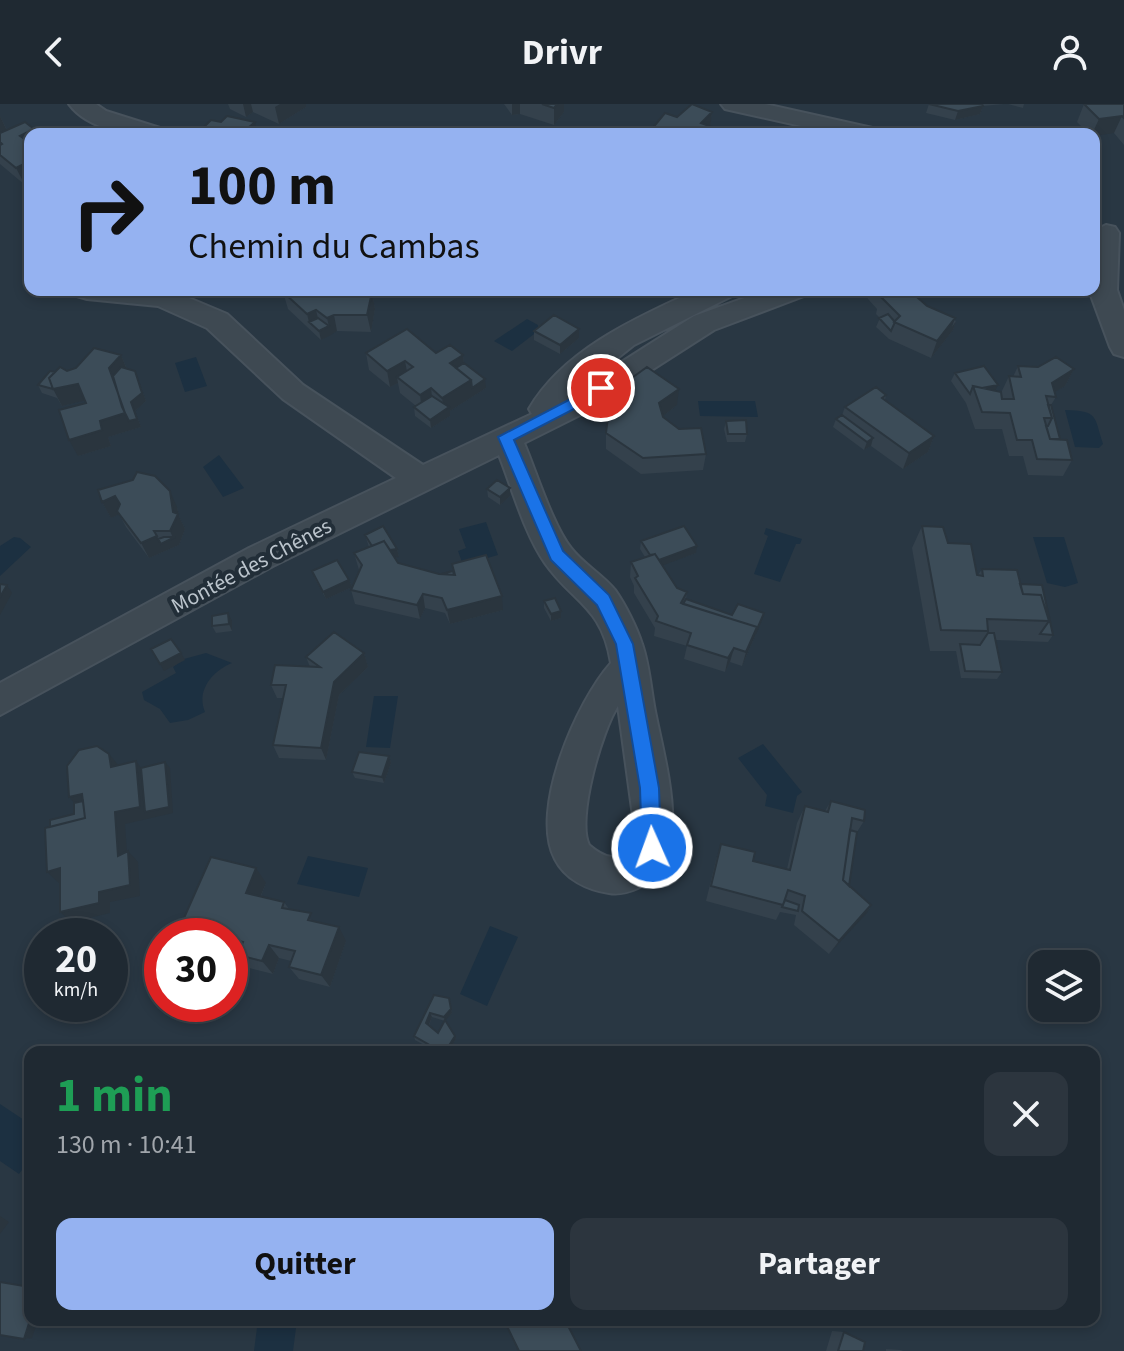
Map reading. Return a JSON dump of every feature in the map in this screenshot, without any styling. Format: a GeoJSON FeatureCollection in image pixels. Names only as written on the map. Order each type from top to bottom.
{"type":"FeatureCollection","features":[{"type":"Feature","properties":{"kind":"street"},"geometry":{"type":"LineString","coordinates":[[81,104],[98,116],[136,128]]}},
{"type":"Feature","properties":{"kind":"street"},"geometry":{"type":"LineString","coordinates":[[733,104],[842,128]]}},
{"type":"Feature","properties":{"kind":"street"},"geometry":{"type":"LineString","coordinates":[[1108,235],[1103,290],[1124,347]]}},
{"type":"Feature","properties":{"kind":"street"},"geometry":{"type":"LineString","coordinates":[[152,296],[163,297],[217,321],[293,392],[420,479]]}},
{"type":"Feature","properties":{"kind":"street"},"geometry":{"type":"LineString","coordinates":[[629,667],[594,715],[575,774],[569,813],[566,843],[576,861],[590,872],[607,876],[631,873],[643,864],[652,848],[650,788],[629,667],[625,644],[603,600],[557,555],[518,432],[557,391],[604,352],[711,296]]}},
{"type":"Feature","properties":{"kind":"street","name":"Montée des Chênes"},"geometry":{"type":"LineString","coordinates":[[0,700],[261,557],[576,405],[704,323],[778,296]]}},
{"type":"Feature","properties":{"kind":"water"},"geometry":{"type":"Polygon","coordinates":[[[527,319],[538,325],[538,331],[512,351],[494,341],[527,319]]]}},
{"type":"Feature","properties":{"kind":"water"},"geometry":{"type":"Polygon","coordinates":[[[196,357],[207,386],[185,392],[175,363],[196,357]]]}},
{"type":"Feature","properties":{"kind":"water"},"geometry":{"type":"Polygon","coordinates":[[[698,401],[755,401],[758,417],[700,416],[698,401]]]}},
{"type":"Feature","properties":{"kind":"water"},"geometry":{"type":"Polygon","coordinates":[[[1065,410],[1093,416],[1103,444],[1099,448],[1075,447],[1065,410]]]}},
{"type":"Feature","properties":{"kind":"water"},"geometry":{"type":"Polygon","coordinates":[[[219,455],[244,488],[223,497],[203,467],[219,455]]]}},
{"type":"Feature","properties":{"kind":"water"},"geometry":{"type":"Polygon","coordinates":[[[486,522],[498,555],[463,565],[458,551],[466,548],[459,529],[486,522]]]}},
{"type":"Feature","properties":{"kind":"water"},"geometry":{"type":"Polygon","coordinates":[[[766,528],[802,539],[800,544],[796,544],[780,582],[754,574],[768,536],[764,534],[766,528]]]}},
{"type":"Feature","properties":{"kind":"water"},"geometry":{"type":"Polygon","coordinates":[[[14,537],[31,547],[0,576],[0,546],[14,537]]]}},
{"type":"Feature","properties":{"kind":"water"},"geometry":{"type":"Polygon","coordinates":[[[1033,537],[1064,537],[1078,583],[1065,587],[1047,583],[1033,537]]]}},
{"type":"Feature","properties":{"kind":"water"},"geometry":{"type":"Polygon","coordinates":[[[206,653],[232,663],[212,676],[204,689],[205,712],[188,720],[170,723],[160,709],[144,700],[142,692],[176,673],[173,667],[184,659],[206,653]]]}},
{"type":"Feature","properties":{"kind":"water"},"geometry":{"type":"Polygon","coordinates":[[[374,696],[398,696],[390,748],[366,747],[374,696]]]}},
{"type":"Feature","properties":{"kind":"water"},"geometry":{"type":"Polygon","coordinates":[[[763,744],[802,792],[797,796],[793,813],[765,806],[767,795],[738,758],[763,744]]]}},
{"type":"Feature","properties":{"kind":"water"},"geometry":{"type":"Polygon","coordinates":[[[308,856],[368,868],[359,897],[297,884],[308,856]]]}},
{"type":"Feature","properties":{"kind":"water"},"geometry":{"type":"Polygon","coordinates":[[[490,926],[518,937],[487,1006],[460,994],[490,926]]]}},
{"type":"Feature","properties":{"kind":"water"},"geometry":{"type":"Polygon","coordinates":[[[0,1104],[24,1120],[24,1167],[19,1174],[0,1161],[0,1104]]]}},
{"type":"Feature","properties":{"kind":"water"},"geometry":{"type":"Polygon","coordinates":[[[257,1326],[296,1326],[293,1351],[254,1351],[257,1326]]]}},
{"type":"Feature","properties":{"kind":"building"},"geometry":{"type":"Polygon","coordinates":[[[692,104],[712,112],[701,123],[712,127],[653,128],[665,113],[677,117],[692,104]]]}},
{"type":"Feature","properties":{"kind":"building"},"geometry":{"type":"Polygon","coordinates":[[[929,104],[982,104],[983,106],[958,111],[929,104]]]}},
{"type":"Feature","properties":{"kind":"building"},"geometry":{"type":"Polygon","coordinates":[[[1084,104],[1124,104],[1124,118],[1099,119],[1084,104]]]}},
{"type":"Feature","properties":{"kind":"building"},"geometry":{"type":"Polygon","coordinates":[[[227,116],[255,122],[248,128],[203,128],[211,120],[221,122],[227,116]]]}},
{"type":"Feature","properties":{"kind":"building"},"geometry":{"type":"Polygon","coordinates":[[[25,122],[33,128],[24,128],[24,134],[20,136],[24,139],[24,164],[16,168],[0,155],[0,133],[25,122]]]}},
{"type":"Feature","properties":{"kind":"building"},"geometry":{"type":"Polygon","coordinates":[[[287,296],[371,296],[367,315],[334,315],[327,318],[316,310],[307,314],[287,296]]]}},
{"type":"Feature","properties":{"kind":"building"},"geometry":{"type":"Polygon","coordinates":[[[916,296],[927,306],[955,318],[937,341],[894,322],[900,316],[881,297],[916,296]]]}},
{"type":"Feature","properties":{"kind":"building"},"geometry":{"type":"Polygon","coordinates":[[[888,314],[895,322],[891,331],[879,318],[888,314]]]}},
{"type":"Feature","properties":{"kind":"building"},"geometry":{"type":"Polygon","coordinates":[[[554,315],[579,329],[560,345],[534,331],[554,315]]]}},
{"type":"Feature","properties":{"kind":"building"},"geometry":{"type":"Polygon","coordinates":[[[318,318],[329,326],[319,331],[309,322],[318,318]]]}},
{"type":"Feature","properties":{"kind":"building"},"geometry":{"type":"Polygon","coordinates":[[[407,329],[436,353],[450,345],[463,355],[450,363],[471,380],[442,398],[431,388],[420,395],[397,377],[413,367],[405,361],[387,371],[366,353],[407,329]]]}},
{"type":"Feature","properties":{"kind":"building"},"geometry":{"type":"Polygon","coordinates":[[[94,348],[121,355],[109,368],[125,413],[100,421],[102,430],[69,440],[59,410],[86,403],[78,384],[53,389],[49,378],[60,367],[67,371],[76,368],[94,348]]]}},
{"type":"Feature","properties":{"kind":"building"},"geometry":{"type":"Polygon","coordinates":[[[1056,357],[1074,369],[1052,383],[1056,397],[1046,396],[1052,418],[1044,418],[1050,439],[1067,440],[1072,460],[1037,459],[1032,440],[1017,440],[1010,413],[982,412],[973,386],[1001,392],[1002,399],[1014,399],[1009,376],[1021,377],[1018,366],[1038,367],[1056,357]]]}},
{"type":"Feature","properties":{"kind":"building"},"geometry":{"type":"Polygon","coordinates":[[[464,363],[485,379],[472,388],[471,380],[456,368],[464,363]]]}},
{"type":"Feature","properties":{"kind":"building"},"geometry":{"type":"Polygon","coordinates":[[[984,366],[998,385],[973,386],[970,394],[955,373],[984,366]]]}},
{"type":"Feature","properties":{"kind":"building"},"geometry":{"type":"Polygon","coordinates":[[[121,367],[135,371],[142,393],[131,402],[137,419],[129,421],[113,376],[121,367]]]}},
{"type":"Feature","properties":{"kind":"building"},"geometry":{"type":"Polygon","coordinates":[[[647,367],[679,389],[659,403],[663,417],[679,429],[701,428],[706,454],[643,458],[606,433],[611,393],[647,367]]]}},
{"type":"Feature","properties":{"kind":"building"},"geometry":{"type":"Polygon","coordinates":[[[50,371],[55,372],[49,378],[53,389],[38,385],[50,371]]]}},
{"type":"Feature","properties":{"kind":"building"},"geometry":{"type":"Polygon","coordinates":[[[876,387],[886,395],[882,398],[934,436],[909,453],[845,407],[876,387]]]}},
{"type":"Feature","properties":{"kind":"building"},"geometry":{"type":"Polygon","coordinates":[[[432,396],[449,407],[430,420],[414,407],[432,396]]]}},
{"type":"Feature","properties":{"kind":"building"},"geometry":{"type":"Polygon","coordinates":[[[1048,405],[1051,405],[1060,439],[1050,439],[1046,426],[1052,418],[1048,405]]]}},
{"type":"Feature","properties":{"kind":"building"},"geometry":{"type":"Polygon","coordinates":[[[842,415],[873,438],[867,442],[836,419],[842,415]]]}},
{"type":"Feature","properties":{"kind":"building"},"geometry":{"type":"Polygon","coordinates":[[[746,420],[747,434],[728,434],[726,421],[746,420]]]}},
{"type":"Feature","properties":{"kind":"building"},"geometry":{"type":"Polygon","coordinates":[[[137,472],[155,476],[170,491],[173,512],[178,514],[170,531],[154,531],[157,536],[141,543],[117,511],[120,504],[115,496],[102,502],[98,490],[133,480],[137,472]]]}},
{"type":"Feature","properties":{"kind":"building"},"geometry":{"type":"Polygon","coordinates":[[[497,480],[510,488],[500,497],[487,489],[497,480]]]}},
{"type":"Feature","properties":{"kind":"building"},"geometry":{"type":"Polygon","coordinates":[[[383,526],[397,549],[390,550],[384,541],[372,546],[365,535],[383,526]]]}},
{"type":"Feature","properties":{"kind":"building"},"geometry":{"type":"Polygon","coordinates":[[[684,526],[697,546],[659,560],[655,554],[650,555],[641,541],[684,526]]]}},
{"type":"Feature","properties":{"kind":"building"},"geometry":{"type":"Polygon","coordinates":[[[922,526],[943,527],[948,543],[971,544],[977,575],[983,576],[982,569],[1017,570],[1023,594],[1041,595],[1049,621],[987,619],[988,631],[941,630],[922,526]]]}},
{"type":"Feature","properties":{"kind":"building"},"geometry":{"type":"Polygon","coordinates":[[[175,537],[161,544],[158,539],[175,537]]]}},
{"type":"Feature","properties":{"kind":"building"},"geometry":{"type":"Polygon","coordinates":[[[384,541],[398,563],[439,574],[455,575],[452,564],[486,555],[502,596],[447,610],[442,598],[423,594],[417,605],[351,590],[362,565],[354,553],[384,541]]]}},
{"type":"Feature","properties":{"kind":"building"},"geometry":{"type":"Polygon","coordinates":[[[655,554],[677,588],[687,592],[681,603],[757,627],[746,652],[734,648],[728,658],[687,645],[691,633],[656,621],[658,616],[635,578],[638,576],[631,562],[655,554]]]}},
{"type":"Feature","properties":{"kind":"building"},"geometry":{"type":"Polygon","coordinates":[[[337,560],[349,580],[323,592],[312,571],[337,560]]]}},
{"type":"Feature","properties":{"kind":"building"},"geometry":{"type":"Polygon","coordinates":[[[0,584],[7,585],[0,597],[0,584]]]}},
{"type":"Feature","properties":{"kind":"building"},"geometry":{"type":"Polygon","coordinates":[[[1020,584],[1042,585],[1053,635],[1040,634],[1049,621],[1041,595],[1023,594],[1020,584]]]}},
{"type":"Feature","properties":{"kind":"building"},"geometry":{"type":"Polygon","coordinates":[[[555,598],[561,611],[551,614],[544,601],[555,598]]]}},
{"type":"Feature","properties":{"kind":"building"},"geometry":{"type":"Polygon","coordinates":[[[686,599],[732,615],[738,604],[764,613],[755,634],[757,627],[683,604],[686,599]]]}},
{"type":"Feature","properties":{"kind":"building"},"geometry":{"type":"Polygon","coordinates":[[[228,613],[229,624],[212,626],[212,616],[228,613]]]}},
{"type":"Feature","properties":{"kind":"building"},"geometry":{"type":"Polygon","coordinates":[[[334,632],[364,653],[334,682],[321,748],[273,745],[286,685],[271,685],[275,665],[320,667],[306,657],[334,632]]]}},
{"type":"Feature","properties":{"kind":"building"},"geometry":{"type":"Polygon","coordinates":[[[988,633],[994,633],[1002,672],[965,671],[960,644],[980,645],[988,633]]]}},
{"type":"Feature","properties":{"kind":"building"},"geometry":{"type":"Polygon","coordinates":[[[171,639],[181,653],[160,664],[151,649],[171,639]]]}},
{"type":"Feature","properties":{"kind":"building"},"geometry":{"type":"Polygon","coordinates":[[[97,746],[109,754],[111,767],[136,761],[140,807],[115,812],[118,856],[128,851],[130,885],[99,892],[99,903],[60,912],[60,868],[47,872],[45,828],[85,818],[82,794],[69,797],[67,766],[79,750],[97,746]]]}},
{"type":"Feature","properties":{"kind":"building"},"geometry":{"type":"Polygon","coordinates":[[[359,752],[389,756],[382,777],[352,772],[359,752]]]}},
{"type":"Feature","properties":{"kind":"building"},"geometry":{"type":"Polygon","coordinates":[[[165,762],[169,807],[145,812],[141,768],[165,762]]]}},
{"type":"Feature","properties":{"kind":"building"},"geometry":{"type":"Polygon","coordinates":[[[83,801],[85,818],[50,827],[50,820],[74,814],[74,803],[83,801]]]}},
{"type":"Feature","properties":{"kind":"building"},"geometry":{"type":"Polygon","coordinates":[[[831,801],[865,810],[864,821],[852,818],[843,880],[871,905],[839,941],[802,911],[805,896],[788,890],[783,905],[711,886],[721,844],[755,852],[753,861],[790,870],[805,806],[828,812],[831,801]]]}},
{"type":"Feature","properties":{"kind":"building"},"geometry":{"type":"Polygon","coordinates":[[[850,830],[857,832],[849,886],[843,880],[850,830]]]}},
{"type":"Feature","properties":{"kind":"building"},"geometry":{"type":"Polygon","coordinates":[[[211,857],[256,868],[246,893],[284,902],[282,908],[311,913],[308,920],[339,927],[321,975],[289,967],[295,951],[269,945],[262,961],[248,958],[248,918],[184,918],[211,857]]]}},
{"type":"Feature","properties":{"kind":"building"},"geometry":{"type":"Polygon","coordinates":[[[785,900],[799,905],[798,911],[782,907],[785,900]]]}},
{"type":"Feature","properties":{"kind":"building"},"geometry":{"type":"Polygon","coordinates":[[[434,995],[449,998],[451,1009],[444,1017],[430,1013],[426,1023],[438,1033],[445,1020],[455,1036],[449,1046],[432,1046],[414,1036],[434,995]]]}},
{"type":"Feature","properties":{"kind":"building"},"geometry":{"type":"Polygon","coordinates":[[[0,1282],[24,1286],[24,1326],[28,1326],[24,1339],[0,1335],[0,1282]]]}},
{"type":"Feature","properties":{"kind":"building"},"geometry":{"type":"Polygon","coordinates":[[[507,1326],[568,1326],[581,1351],[519,1351],[507,1326]]]}},
{"type":"Feature","properties":{"kind":"building"},"geometry":{"type":"Polygon","coordinates":[[[844,1332],[865,1342],[863,1351],[838,1351],[844,1332]]]}},
{"type":"Feature","properties":{"kind":"route"},"geometry":{"type":"LineString","coordinates":[[601,388],[576,405],[506,437],[557,555],[570,570],[589,582],[603,600],[625,644],[650,788],[652,848]]}}]}
